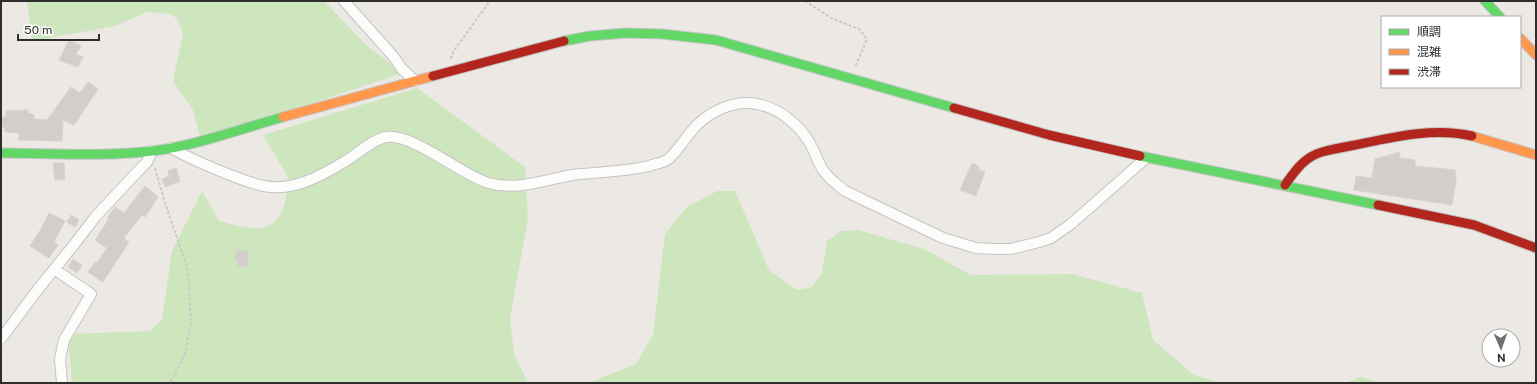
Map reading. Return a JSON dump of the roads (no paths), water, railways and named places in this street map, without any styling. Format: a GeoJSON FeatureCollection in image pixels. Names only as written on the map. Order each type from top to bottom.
{"type":"FeatureCollection","features":[{"type":"Feature","properties":{"kind":"street"},"geometry":{"type":"LineString","coordinates":[[344,1],[393,56],[402,69],[415,81]]}},
{"type":"Feature","properties":{"kind":"street"},"geometry":{"type":"LineString","coordinates":[[1485,1],[1499,16]]}},
{"type":"Feature","properties":{"kind":"street"},"geometry":{"type":"LineString","coordinates":[[1,153],[107,154],[152,151],[171,148],[217,137],[415,81],[578,38],[605,33],[644,32],[675,34],[716,40],[1049,134],[1146,158],[1286,185],[1474,225],[1536,248]]}},
{"type":"Feature","properties":{"kind":"street"},"geometry":{"type":"LineString","coordinates":[[1521,39],[1536,55]]}},
{"type":"Feature","properties":{"kind":"street"},"geometry":{"type":"LineString","coordinates":[[171,148],[186,157],[244,181],[266,187],[279,187],[294,185],[315,177],[344,162],[380,138],[388,136],[406,140],[438,156],[466,173],[489,183],[511,186],[525,185],[570,176],[634,168],[667,160],[691,131],[713,113],[732,105],[755,104],[771,108],[798,128],[809,141],[818,162],[824,171],[832,181],[845,191],[942,238],[976,248],[993,249],[1018,248],[1051,238],[1071,224],[1146,158]]}},
{"type":"Feature","properties":{"kind":"street"},"geometry":{"type":"LineString","coordinates":[[1286,185],[1295,171],[1305,160],[1314,154],[1357,144],[1421,134],[1456,133],[1470,135],[1536,155]]}},
{"type":"Feature","properties":{"kind":"street"},"geometry":{"type":"LineString","coordinates":[[1,340],[35,293],[74,246],[96,216],[147,162],[152,151]]}},
{"type":"Feature","properties":{"kind":"street"},"geometry":{"type":"LineString","coordinates":[[54,269],[91,294],[64,340],[60,359],[62,383]]}}]}
